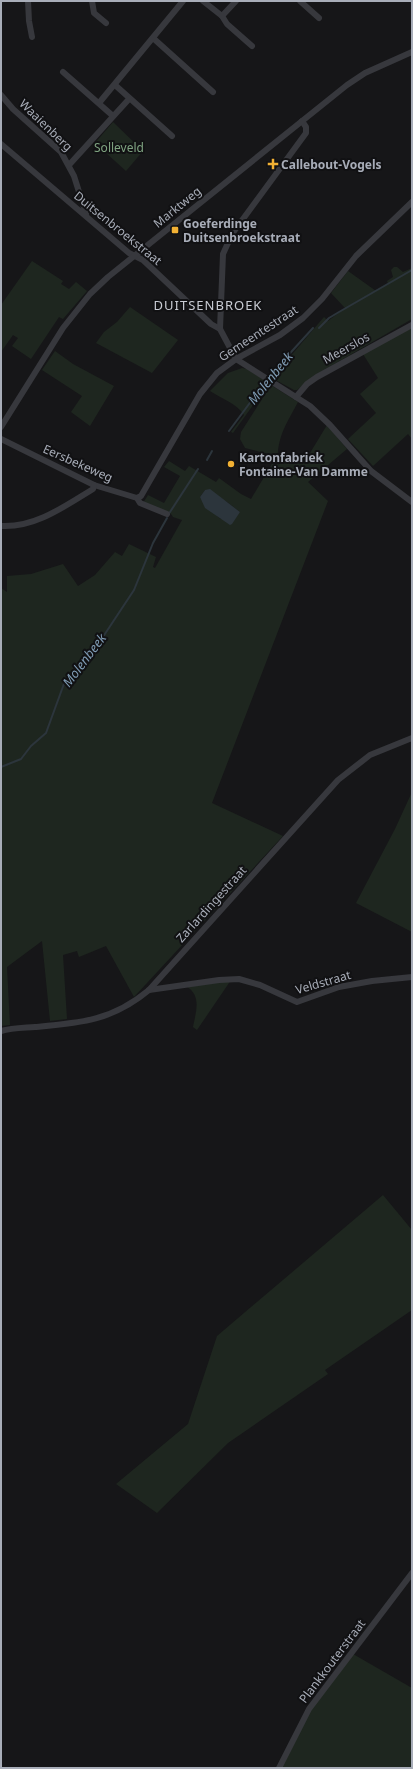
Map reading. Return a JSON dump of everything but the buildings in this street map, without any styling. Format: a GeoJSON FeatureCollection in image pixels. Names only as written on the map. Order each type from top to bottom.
{"type":"FeatureCollection","features":[{"type":"Feature","properties":{"kind":"street"},"geometry":{"type":"LineString","coordinates":[[28,1],[29,22],[32,37]]}},
{"type":"Feature","properties":{"kind":"street"},"geometry":{"type":"LineString","coordinates":[[92,1],[94,13],[106,23]]}},
{"type":"Feature","properties":{"kind":"street"},"geometry":{"type":"LineString","coordinates":[[99,103],[183,1]]}},
{"type":"Feature","properties":{"kind":"street"},"geometry":{"type":"LineString","coordinates":[[203,1],[222,16],[227,24],[252,46]]}},
{"type":"Feature","properties":{"kind":"street"},"geometry":{"type":"LineString","coordinates":[[222,16],[236,1]]}},
{"type":"Feature","properties":{"kind":"street"},"geometry":{"type":"LineString","coordinates":[[300,1],[319,18]]}},
{"type":"Feature","properties":{"kind":"street"},"geometry":{"type":"LineString","coordinates":[[153,38],[213,92]]}},
{"type":"Feature","properties":{"kind":"street","name":"Marktweg"},"geometry":{"type":"LineString","coordinates":[[1,427],[75,310],[94,290],[133,256],[302,121],[365,73],[412,52]]}},
{"type":"Feature","properties":{"kind":"street"},"geometry":{"type":"LineString","coordinates":[[63,72],[114,116]]}},
{"type":"Feature","properties":{"kind":"street"},"geometry":{"type":"LineString","coordinates":[[115,85],[172,136]]}},
{"type":"Feature","properties":{"kind":"street","name":"Waaienberg"},"geometry":{"type":"LineString","coordinates":[[1,95],[13,109],[61,152],[74,176],[88,218]]}},
{"type":"Feature","properties":{"kind":"street"},"geometry":{"type":"LineString","coordinates":[[69,165],[129,99]]}},
{"type":"Feature","properties":{"kind":"street"},"geometry":{"type":"LineString","coordinates":[[302,121],[306,127],[306,133],[227,244],[223,254],[220,329],[236,359],[310,406],[330,424],[371,471],[412,502]]}},
{"type":"Feature","properties":{"kind":"street","name":"Duitsenbroekstraat"},"geometry":{"type":"LineString","coordinates":[[1,144],[51,188],[133,256],[143,260],[211,324],[220,329]]}},
{"type":"Feature","properties":{"kind":"street","name":"Gemeentestraat"},"geometry":{"type":"LineString","coordinates":[[137,498],[141,496],[200,394],[217,373],[236,359],[280,335],[303,318],[322,299],[356,256],[412,202]]}},
{"type":"Feature","properties":{"kind":"street","name":"Meerslos"},"geometry":{"type":"LineString","coordinates":[[296,397],[307,384],[317,377],[412,325]]}},
{"type":"Feature","properties":{"kind":"street","name":"Eersbekeweg"},"geometry":{"type":"LineString","coordinates":[[1,439],[94,485],[137,498],[140,502],[167,514]]}},
{"type":"Feature","properties":{"kind":"street"},"geometry":{"type":"LineString","coordinates":[[1,526],[24,524],[48,516],[92,489],[94,485]]}},
{"type":"Feature","properties":{"kind":"street","name":"Zarlardingestraat"},"geometry":{"type":"LineString","coordinates":[[1,1031],[66,1025],[105,1017],[124,1008],[148,990],[338,780],[370,755],[412,738]]}},
{"type":"Feature","properties":{"kind":"street","name":"Veldstraat"},"geometry":{"type":"LineString","coordinates":[[148,990],[219,980],[239,979],[260,985],[297,1002],[338,987],[372,981],[412,977]]}},
{"type":"Feature","properties":{"kind":"street","name":"Plankkouterstraat"},"geometry":{"type":"LineString","coordinates":[[279,1768],[309,1709],[412,1573]]}},
{"type":"Feature","properties":{"kind":"green space","name":"Solleveld"},"geometry":{"type":"Polygon","coordinates":[[[113,122],[143,151],[126,171],[95,143],[113,122]]]}},
{"type":"Feature","properties":{"kind":"green space"},"geometry":{"type":"Polygon","coordinates":[[[32,261],[63,281],[61,284],[69,289],[76,282],[87,291],[63,319],[59,317],[31,359],[12,346],[18,338],[13,335],[1,352],[1,305],[32,261]]]}},
{"type":"Feature","properties":{"kind":"green space"},"geometry":{"type":"Polygon","coordinates":[[[394,267],[397,267],[403,272],[412,268],[412,319],[317,374],[297,390],[294,390],[272,378],[324,317],[328,321],[345,308],[331,293],[348,271],[376,291],[388,284],[387,281],[393,277],[391,270],[394,267]]]}},
{"type":"Feature","properties":{"kind":"green space"},"geometry":{"type":"Polygon","coordinates":[[[130,307],[178,340],[152,373],[96,343],[104,332],[117,322],[130,307]]]}},
{"type":"Feature","properties":{"kind":"green space"},"geometry":{"type":"Polygon","coordinates":[[[412,327],[412,439],[408,434],[373,466],[348,439],[376,413],[360,394],[378,378],[363,354],[412,327]]]}},
{"type":"Feature","properties":{"kind":"green space"},"geometry":{"type":"Polygon","coordinates":[[[55,351],[73,364],[114,386],[90,426],[71,412],[82,396],[42,370],[55,351]]]}},
{"type":"Feature","properties":{"kind":"green space"},"geometry":{"type":"Polygon","coordinates":[[[242,368],[247,369],[269,383],[233,433],[231,432],[244,415],[233,404],[210,391],[228,373],[242,368]]]}},
{"type":"Feature","properties":{"kind":"green space"},"geometry":{"type":"Polygon","coordinates":[[[271,385],[298,402],[280,439],[278,465],[286,455],[297,463],[303,456],[307,458],[327,425],[347,449],[308,482],[328,501],[212,803],[283,836],[134,997],[106,946],[79,957],[77,951],[63,955],[67,1019],[50,1021],[42,941],[7,967],[10,1025],[1,1026],[1,588],[7,592],[7,576],[31,574],[63,564],[78,586],[95,575],[115,552],[122,556],[129,544],[156,557],[153,567],[155,568],[182,520],[143,503],[148,495],[164,503],[180,476],[164,467],[169,461],[185,471],[189,466],[216,482],[219,478],[241,494],[251,499],[273,462],[268,454],[245,448],[240,439],[241,432],[271,385]],[[205,490],[200,497],[221,519],[240,512],[227,502],[205,490]]]}},
{"type":"Feature","properties":{"kind":"green space"},"geometry":{"type":"Polygon","coordinates":[[[412,792],[412,932],[356,903],[395,829],[412,792]]]}},
{"type":"Feature","properties":{"kind":"green space"},"geometry":{"type":"Polygon","coordinates":[[[231,980],[197,1030],[193,1027],[197,1004],[196,999],[191,990],[186,986],[231,980]]]}},
{"type":"Feature","properties":{"kind":"green space"},"geometry":{"type":"Polygon","coordinates":[[[383,1195],[412,1230],[412,1310],[325,1370],[328,1374],[228,1443],[157,1513],[116,1484],[188,1424],[217,1336],[383,1195]]]}},
{"type":"Feature","properties":{"kind":"green space"},"geometry":{"type":"Polygon","coordinates":[[[353,1654],[412,1688],[412,1768],[281,1768],[310,1711],[353,1654]]]}},
{"type":"Feature","properties":{"kind":"shaded area"},"geometry":{"type":"Polygon","coordinates":[[[210,489],[240,512],[232,524],[230,525],[205,508],[200,497],[205,490],[210,489]]]}},
{"type":"Feature","properties":{"kind":"waterway","name":"Molenbeek"},"geometry":{"type":"LineString","coordinates":[[319,328],[329,318],[412,270]]}},
{"type":"Feature","properties":{"kind":"waterway","name":"Molenbeek"},"geometry":{"type":"LineString","coordinates":[[229,431],[272,373],[313,328]]}},
{"type":"Feature","properties":{"kind":"waterway","name":"Molenbeek"},"geometry":{"type":"LineString","coordinates":[[207,460],[212,451]]}},
{"type":"Feature","properties":{"kind":"waterway","name":"Molenbeek"},"geometry":{"type":"LineString","coordinates":[[170,512],[198,469]]}},
{"type":"Feature","properties":{"kind":"waterway","name":"Molenbeek"},"geometry":{"type":"LineString","coordinates":[[1,767],[21,759],[31,746],[46,733],[65,681],[69,675],[89,658],[134,590],[153,543],[167,518]]}},
{"type":"Feature","properties":{"kind":"place","name":"Callebout-Vogels"},"geometry":{"type":"Point","coordinates":[273,164]}},
{"type":"Feature","properties":{"kind":"place","name":"Goeferdinge Duitsenbroekstraat"},"geometry":{"type":"Point","coordinates":[175,230]}},
{"type":"Feature","properties":{"kind":"place","name":"Kartonfabriek Fontaine-Van Damme"},"geometry":{"type":"Point","coordinates":[231,464]}},
{"type":"Feature","properties":{"kind":"district","name":"DUITSENBROEK"},"geometry":{"type":"Point","coordinates":[208,305]}}]}
